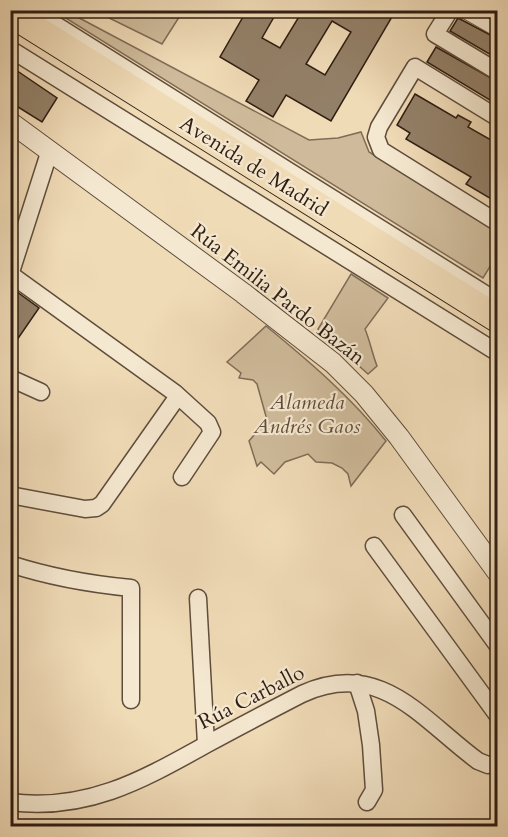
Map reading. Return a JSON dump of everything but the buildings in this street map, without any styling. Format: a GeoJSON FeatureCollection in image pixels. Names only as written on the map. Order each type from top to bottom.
{"type":"FeatureCollection","features":[{"type":"Feature","properties":{"kind":"highway","name":"Avenida de Madrid"},"geometry":{"type":"LineString","coordinates":[[10,13],[498,319]]}},
{"type":"Feature","properties":{"kind":"highway","name":"Avenida de Madrid"},"geometry":{"type":"LineString","coordinates":[[10,32],[498,337]]}},
{"type":"Feature","properties":{"kind":"street"},"geometry":{"type":"LineString","coordinates":[[32,10],[498,302]]}},
{"type":"Feature","properties":{"kind":"street"},"geometry":{"type":"LineString","coordinates":[[450,10],[435,34],[498,72]]}},
{"type":"Feature","properties":{"kind":"street"},"geometry":{"type":"LineString","coordinates":[[461,10],[498,31]]}},
{"type":"Feature","properties":{"kind":"street","name":"Avenida de Madrid"},"geometry":{"type":"LineString","coordinates":[[10,49],[498,353]]}},
{"type":"Feature","properties":{"kind":"street"},"geometry":{"type":"LineString","coordinates":[[498,118],[415,67],[379,127],[376,137],[381,150],[498,223]]}},
{"type":"Feature","properties":{"kind":"street","name":"Rúa Emilia Pardo Bazán"},"geometry":{"type":"LineString","coordinates":[[10,122],[243,293],[333,363],[364,394],[399,437],[498,573]]}},
{"type":"Feature","properties":{"kind":"street"},"geometry":{"type":"LineString","coordinates":[[50,150],[11,274],[177,395],[208,423],[212,432],[182,477]]}},
{"type":"Feature","properties":{"kind":"street"},"geometry":{"type":"LineString","coordinates":[[10,378],[41,392]]}},
{"type":"Feature","properties":{"kind":"street"},"geometry":{"type":"LineString","coordinates":[[10,495],[85,509],[96,508],[102,504],[177,395]]}},
{"type":"Feature","properties":{"kind":"street"},"geometry":{"type":"LineString","coordinates":[[403,515],[495,637]]}},
{"type":"Feature","properties":{"kind":"street"},"geometry":{"type":"LineString","coordinates":[[374,546],[498,716]]}},
{"type":"Feature","properties":{"kind":"street"},"geometry":{"type":"LineString","coordinates":[[10,564],[84,583],[131,588],[131,700]]}},
{"type":"Feature","properties":{"kind":"street"},"geometry":{"type":"LineString","coordinates":[[198,598],[207,744]]}},
{"type":"Feature","properties":{"kind":"street","name":"Rúa Carballo"},"geometry":{"type":"LineString","coordinates":[[10,802],[50,805],[108,792],[151,775],[317,687],[338,682],[357,683],[381,689],[411,705],[478,761],[488,765],[498,763]]}},
{"type":"Feature","properties":{"kind":"street"},"geometry":{"type":"LineString","coordinates":[[357,683],[366,711],[371,745],[374,790],[367,802]]}},
{"type":"Feature","properties":{"kind":"green space"},"geometry":{"type":"Polygon","coordinates":[[[183,10],[162,44],[95,11],[183,10]]]}},
{"type":"Feature","properties":{"kind":"green space"},"geometry":{"type":"Polygon","coordinates":[[[70,13],[309,140],[338,138],[361,132],[369,152],[497,230],[497,255],[483,278],[64,17],[70,13]]]}},
{"type":"Feature","properties":{"kind":"green space"},"geometry":{"type":"Polygon","coordinates":[[[351,274],[388,298],[365,329],[377,366],[368,374],[318,329],[351,274]]]}},
{"type":"Feature","properties":{"kind":"green space","name":"Alameda Andrés Gaos"},"geometry":{"type":"Polygon","coordinates":[[[266,326],[329,380],[386,441],[351,486],[348,474],[342,468],[332,463],[316,462],[308,454],[285,462],[274,474],[261,462],[257,466],[249,441],[267,420],[257,384],[253,380],[239,378],[241,373],[227,362],[266,326]]]}}]}
